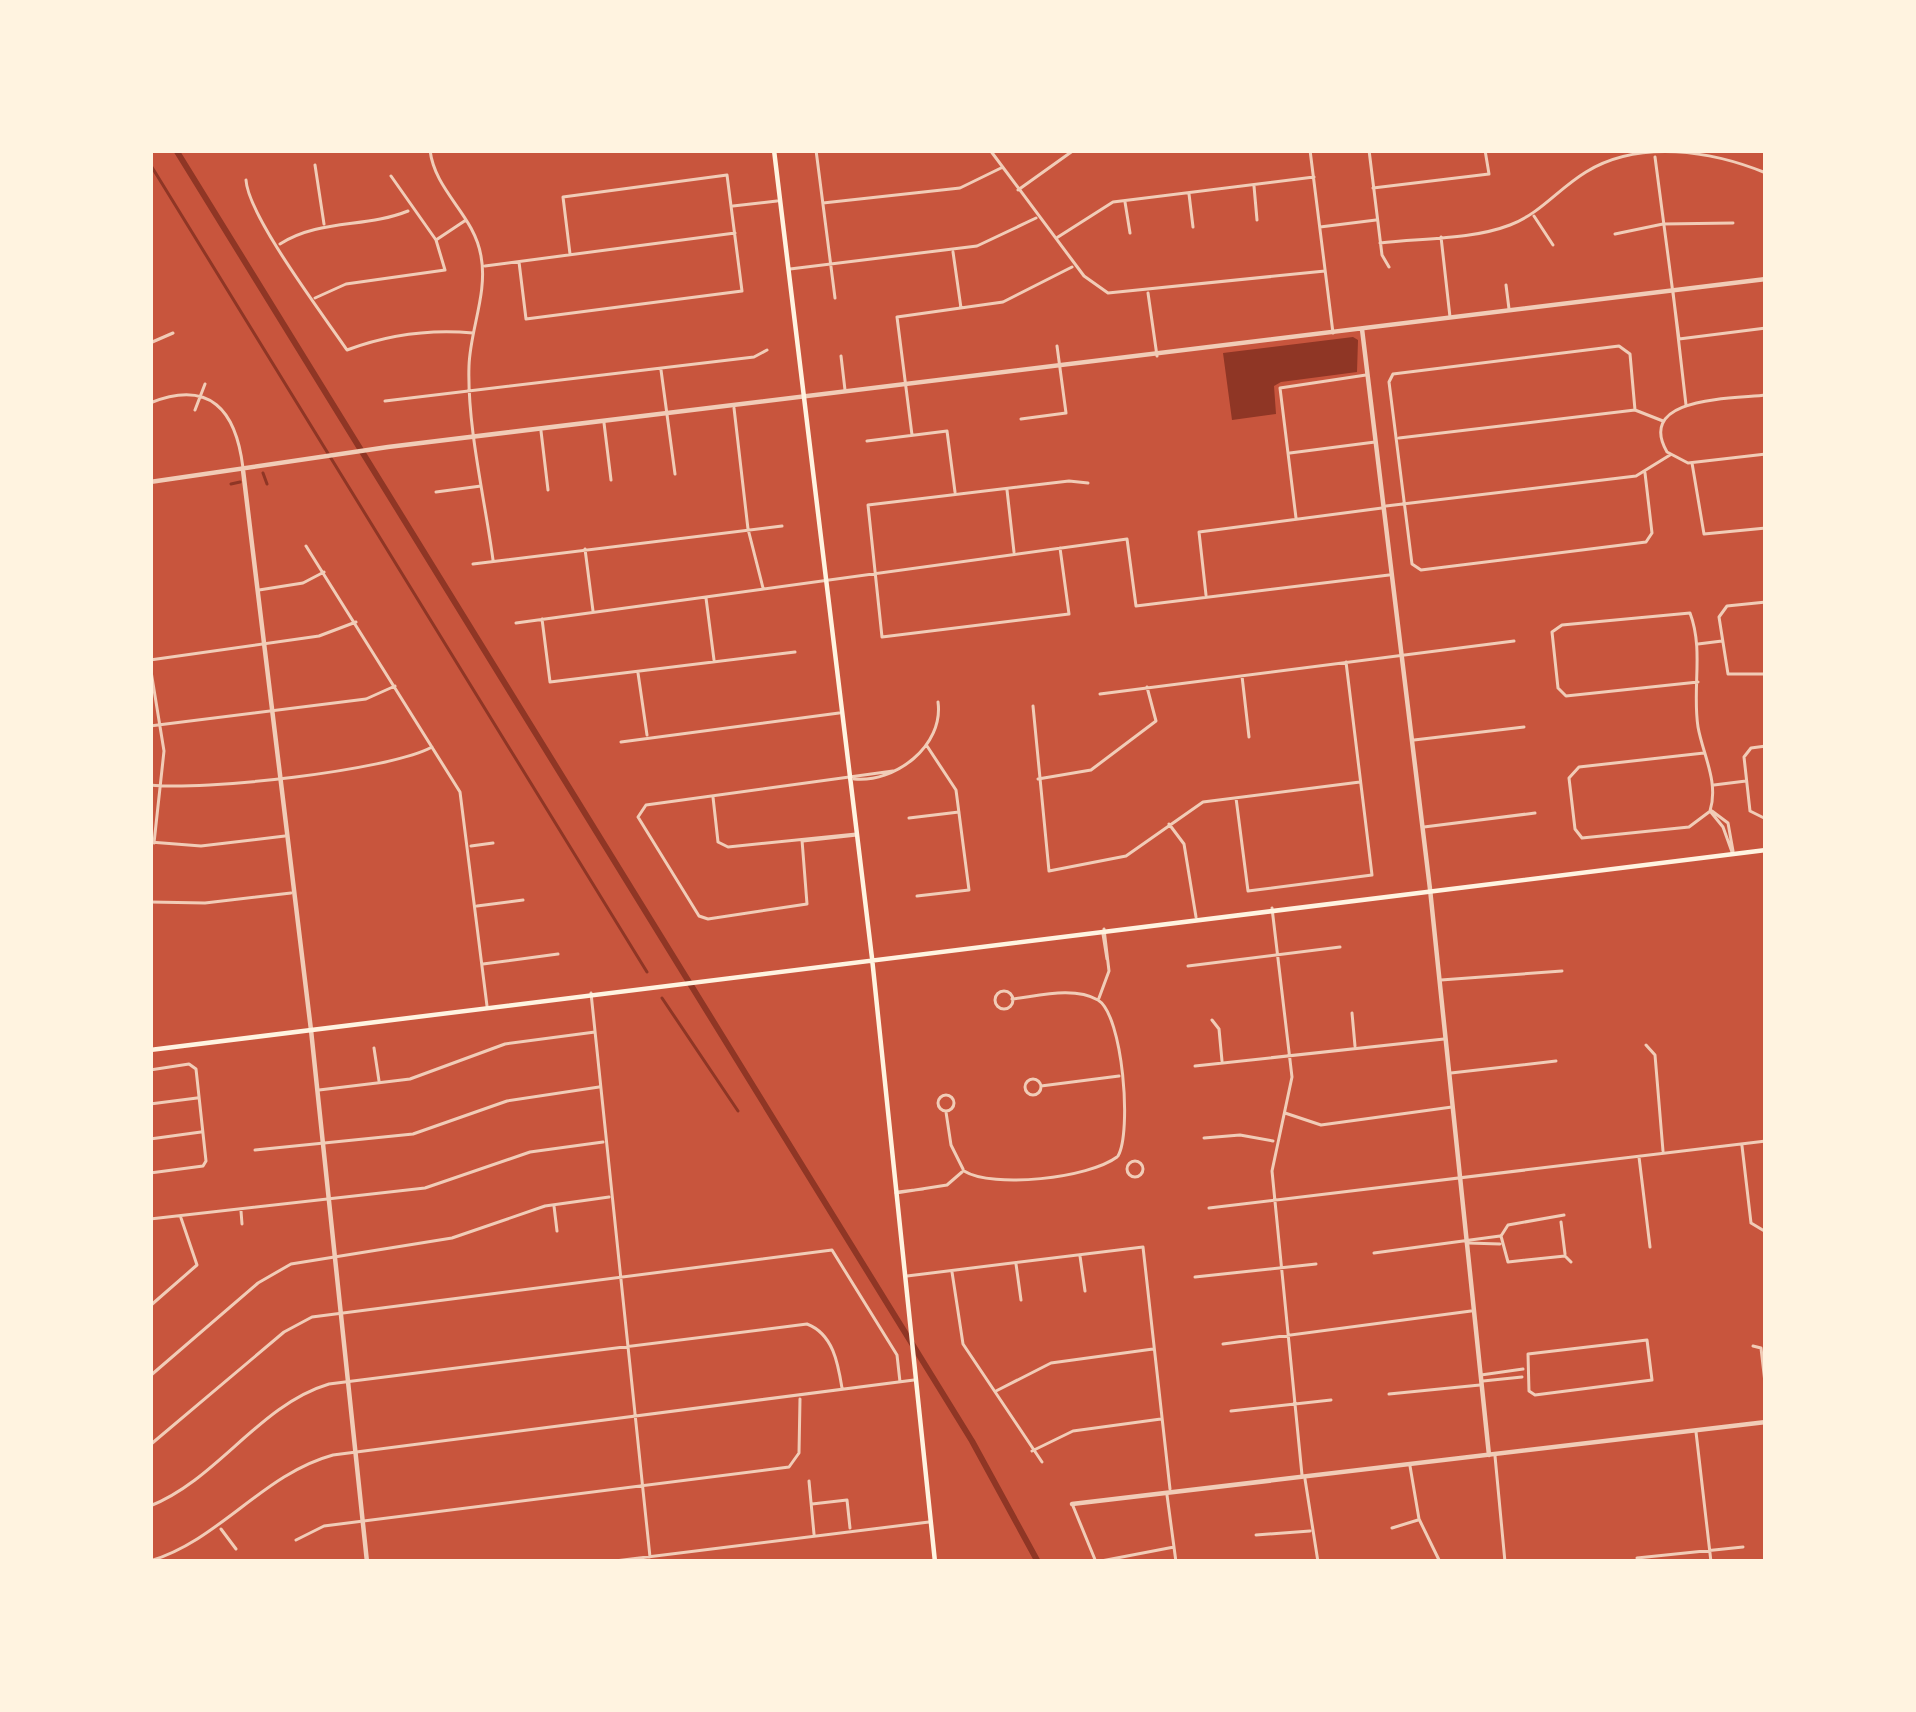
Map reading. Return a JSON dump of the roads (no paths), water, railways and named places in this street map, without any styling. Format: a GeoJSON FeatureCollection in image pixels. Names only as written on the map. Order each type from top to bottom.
{"type":"FeatureCollection","features":[{"type":"Feature","properties":{"kind":"main road"},"geometry":{"type":"LineString","coordinates":[[773,150],[872,958],[934,1562]]}},
{"type":"Feature","properties":{"kind":"main road"},"geometry":{"type":"LineString","coordinates":[[150,1050],[1766,850]]}},
{"type":"Feature","properties":{"kind":"street"},"geometry":{"type":"LineString","coordinates":[[430,150],[438,182],[468,220],[483,266],[473,333],[472,392],[493,560]]}},
{"type":"Feature","properties":{"kind":"street"},"geometry":{"type":"LineString","coordinates":[[816,150],[835,298]]}},
{"type":"Feature","properties":{"kind":"street"},"geometry":{"type":"LineString","coordinates":[[990,150],[1075,265],[1108,293],[1325,271]]}},
{"type":"Feature","properties":{"kind":"street"},"geometry":{"type":"LineString","coordinates":[[1310,150],[1333,333]]}},
{"type":"Feature","properties":{"kind":"street"},"geometry":{"type":"LineString","coordinates":[[1369,150],[1377,220],[1389,267]]}},
{"type":"Feature","properties":{"kind":"street"},"geometry":{"type":"LineString","coordinates":[[1373,188],[1489,174],[1486,150]]}},
{"type":"Feature","properties":{"kind":"street"},"geometry":{"type":"LineString","coordinates":[[1018,190],[1070,151]]}},
{"type":"Feature","properties":{"kind":"street"},"geometry":{"type":"LineString","coordinates":[[1381,243],[1495,230],[1532,214],[1592,169],[1655,155],[1696,151],[1766,173]]}},
{"type":"Feature","properties":{"kind":"street"},"geometry":{"type":"LineString","coordinates":[[1655,155],[1686,405]]}},
{"type":"Feature","properties":{"kind":"street"},"geometry":{"type":"LineString","coordinates":[[315,165],[324,226]]}},
{"type":"Feature","properties":{"kind":"street"},"geometry":{"type":"LineString","coordinates":[[823,203],[960,188],[1001,168]]}},
{"type":"Feature","properties":{"kind":"street"},"geometry":{"type":"LineString","coordinates":[[519,262],[526,320],[742,291],[727,175],[563,196],[570,254]]}},
{"type":"Feature","properties":{"kind":"street"},"geometry":{"type":"LineString","coordinates":[[313,299],[346,284],[445,270],[436,240],[410,210],[391,176]]}},
{"type":"Feature","properties":{"kind":"street"},"geometry":{"type":"LineString","coordinates":[[1056,238],[1100,207],[1125,200],[1314,177]]}},
{"type":"Feature","properties":{"kind":"street"},"geometry":{"type":"LineString","coordinates":[[246,180],[247,192],[278,245],[347,350],[378,339],[441,331],[473,333]]}},
{"type":"Feature","properties":{"kind":"street"},"geometry":{"type":"LineString","coordinates":[[1254,184],[1257,220]]}},
{"type":"Feature","properties":{"kind":"street"},"geometry":{"type":"LineString","coordinates":[[1189,193],[1193,227]]}},
{"type":"Feature","properties":{"kind":"street"},"geometry":{"type":"LineString","coordinates":[[1125,200],[1130,233]]}},
{"type":"Feature","properties":{"kind":"street"},"geometry":{"type":"LineString","coordinates":[[732,206],[779,201]]}},
{"type":"Feature","properties":{"kind":"street"},"geometry":{"type":"LineString","coordinates":[[278,245],[324,226],[380,220],[410,210]]}},
{"type":"Feature","properties":{"kind":"street"},"geometry":{"type":"LineString","coordinates":[[1532,214],[1553,245]]}},
{"type":"Feature","properties":{"kind":"street"},"geometry":{"type":"LineString","coordinates":[[788,269],[996,241],[1038,217]]}},
{"type":"Feature","properties":{"kind":"street"},"geometry":{"type":"LineString","coordinates":[[436,240],[468,220]]}},
{"type":"Feature","properties":{"kind":"street"},"geometry":{"type":"LineString","coordinates":[[1320,227],[1377,220]]}},
{"type":"Feature","properties":{"kind":"street"},"geometry":{"type":"LineString","coordinates":[[1615,235],[1664,224],[1733,223]]}},
{"type":"Feature","properties":{"kind":"street"},"geometry":{"type":"LineString","coordinates":[[483,266],[735,233]]}},
{"type":"Feature","properties":{"kind":"street"},"geometry":{"type":"LineString","coordinates":[[1441,236],[1450,317]]}},
{"type":"Feature","properties":{"kind":"street"},"geometry":{"type":"LineString","coordinates":[[953,248],[961,310]]}},
{"type":"Feature","properties":{"kind":"street"},"geometry":{"type":"LineString","coordinates":[[912,435],[897,317],[961,310],[1022,296],[1075,265]]}},
{"type":"Feature","properties":{"kind":"street"},"geometry":{"type":"LineString","coordinates":[[150,471],[151,481],[1766,279]]}},
{"type":"Feature","properties":{"kind":"street"},"geometry":{"type":"LineString","coordinates":[[1506,285],[1510,310]]}},
{"type":"Feature","properties":{"kind":"street"},"geometry":{"type":"LineString","coordinates":[[1148,291],[1157,356]]}},
{"type":"Feature","properties":{"kind":"street"},"geometry":{"type":"LineString","coordinates":[[1678,339],[1766,328]]}},
{"type":"Feature","properties":{"kind":"street"},"geometry":{"type":"LineString","coordinates":[[1362,329],[1504,1562]]}},
{"type":"Feature","properties":{"kind":"street"},"geometry":{"type":"LineString","coordinates":[[150,343],[173,333]]}},
{"type":"Feature","properties":{"kind":"street"},"geometry":{"type":"LineString","coordinates":[[1021,419],[1066,413],[1057,346]]}},
{"type":"Feature","properties":{"kind":"street"},"geometry":{"type":"LineString","coordinates":[[1635,410],[1631,360],[1624,347],[1390,377],[1414,567],[1649,540],[1645,473]]}},
{"type":"Feature","properties":{"kind":"street"},"geometry":{"type":"LineString","coordinates":[[385,401],[754,356],[767,350]]}},
{"type":"Feature","properties":{"kind":"street"},"geometry":{"type":"LineString","coordinates":[[841,356],[846,392]]}},
{"type":"Feature","properties":{"kind":"street"},"geometry":{"type":"LineString","coordinates":[[661,368],[675,474]]}},
{"type":"Feature","properties":{"kind":"street"},"geometry":{"type":"LineString","coordinates":[[1296,520],[1280,388],[1367,375]]}},
{"type":"Feature","properties":{"kind":"street"},"geometry":{"type":"LineString","coordinates":[[195,410],[205,384]]}},
{"type":"Feature","properties":{"kind":"street"},"geometry":{"type":"LineString","coordinates":[[150,403],[180,393],[218,405],[232,424],[243,470],[311,1030],[367,1562]]}},
{"type":"Feature","properties":{"kind":"street"},"geometry":{"type":"LineString","coordinates":[[1766,395],[1686,405],[1663,422],[1660,436],[1670,455],[1692,463],[1766,454]]}},
{"type":"Feature","properties":{"kind":"street"},"geometry":{"type":"LineString","coordinates":[[734,406],[748,529],[763,591]]}},
{"type":"Feature","properties":{"kind":"street"},"geometry":{"type":"LineString","coordinates":[[1395,438],[1635,410],[1663,422]]}},
{"type":"Feature","properties":{"kind":"street"},"geometry":{"type":"LineString","coordinates":[[604,423],[611,480]]}},
{"type":"Feature","properties":{"kind":"street"},"geometry":{"type":"LineString","coordinates":[[541,431],[548,490]]}},
{"type":"Feature","properties":{"kind":"street"},"geometry":{"type":"LineString","coordinates":[[867,441],[947,431],[955,495]]}},
{"type":"Feature","properties":{"kind":"street"},"geometry":{"type":"LineString","coordinates":[[1288,453],[1376,442]]}},
{"type":"Feature","properties":{"kind":"street"},"geometry":{"type":"LineString","coordinates":[[1206,598],[1199,532],[1645,473],[1670,455]]}},
{"type":"Feature","properties":{"kind":"street"},"geometry":{"type":"LineString","coordinates":[[1692,463],[1704,534],[1766,528]]}},
{"type":"Feature","properties":{"kind":"street"},"geometry":{"type":"LineString","coordinates":[[1060,548],[1069,614],[882,637],[868,505],[1007,488],[1088,484]]}},
{"type":"Feature","properties":{"kind":"street"},"geometry":{"type":"LineString","coordinates":[[436,492],[483,485]]}},
{"type":"Feature","properties":{"kind":"street"},"geometry":{"type":"LineString","coordinates":[[1007,488],[1014,553]]}},
{"type":"Feature","properties":{"kind":"street"},"geometry":{"type":"LineString","coordinates":[[473,564],[782,526]]}},
{"type":"Feature","properties":{"kind":"street"},"geometry":{"type":"LineString","coordinates":[[516,623],[1127,539],[1136,606],[1392,575]]}},
{"type":"Feature","properties":{"kind":"street"},"geometry":{"type":"LineString","coordinates":[[306,546],[326,571],[460,792],[488,1006]]}},
{"type":"Feature","properties":{"kind":"street"},"geometry":{"type":"LineString","coordinates":[[585,548],[594,612]]}},
{"type":"Feature","properties":{"kind":"street"},"geometry":{"type":"LineString","coordinates":[[257,590],[303,583],[326,571]]}},
{"type":"Feature","properties":{"kind":"street"},"geometry":{"type":"LineString","coordinates":[[706,598],[714,662]]}},
{"type":"Feature","properties":{"kind":"street"},"geometry":{"type":"LineString","coordinates":[[1766,602],[1721,610],[1728,674],[1766,674]]}},
{"type":"Feature","properties":{"kind":"street"},"geometry":{"type":"LineString","coordinates":[[1698,682],[1569,697],[1561,693],[1553,630],[1690,613],[1696,644],[1698,682],[1697,718],[1705,752],[1712,785],[1710,811],[1690,827],[1577,835],[1571,771],[1705,752]]}},
{"type":"Feature","properties":{"kind":"street"},"geometry":{"type":"LineString","coordinates":[[542,619],[550,682],[795,652]]}},
{"type":"Feature","properties":{"kind":"street"},"geometry":{"type":"LineString","coordinates":[[287,836],[201,846],[152,842],[163,787],[161,724],[150,663],[337,632],[357,621]]}},
{"type":"Feature","properties":{"kind":"street"},"geometry":{"type":"LineString","coordinates":[[1100,694],[1514,641]]}},
{"type":"Feature","properties":{"kind":"street"},"geometry":{"type":"LineString","coordinates":[[1696,644],[1722,641]]}},
{"type":"Feature","properties":{"kind":"street"},"geometry":{"type":"LineString","coordinates":[[1236,798],[1248,890],[1372,875],[1346,662]]}},
{"type":"Feature","properties":{"kind":"street"},"geometry":{"type":"LineString","coordinates":[[638,671],[648,739]]}},
{"type":"Feature","properties":{"kind":"street"},"geometry":{"type":"LineString","coordinates":[[1242,674],[1249,737]]}},
{"type":"Feature","properties":{"kind":"street"},"geometry":{"type":"LineString","coordinates":[[150,726],[366,699],[397,685]]}},
{"type":"Feature","properties":{"kind":"street"},"geometry":{"type":"LineString","coordinates":[[1038,779],[1091,770],[1156,721],[1147,686]]}},
{"type":"Feature","properties":{"kind":"street"},"geometry":{"type":"LineString","coordinates":[[802,840],[808,901],[803,907],[705,919],[640,822],[640,812],[646,805],[880,775],[926,746],[940,720],[938,702]]}},
{"type":"Feature","properties":{"kind":"street"},"geometry":{"type":"LineString","coordinates":[[1033,706],[1049,871],[1126,856],[1203,802],[1360,782]]}},
{"type":"Feature","properties":{"kind":"street"},"geometry":{"type":"LineString","coordinates":[[621,742],[842,712]]}},
{"type":"Feature","properties":{"kind":"street"},"geometry":{"type":"LineString","coordinates":[[1412,740],[1524,727]]}},
{"type":"Feature","properties":{"kind":"street"},"geometry":{"type":"LineString","coordinates":[[150,785],[395,761],[434,746]]}},
{"type":"Feature","properties":{"kind":"street"},"geometry":{"type":"LineString","coordinates":[[917,896],[969,890],[961,812],[946,769],[926,746]]}},
{"type":"Feature","properties":{"kind":"street"},"geometry":{"type":"LineString","coordinates":[[1766,746],[1746,752],[1746,782],[1754,816],[1766,819]]}},
{"type":"Feature","properties":{"kind":"street"},"geometry":{"type":"LineString","coordinates":[[1712,785],[1746,782]]}},
{"type":"Feature","properties":{"kind":"street"},"geometry":{"type":"LineString","coordinates":[[713,797],[718,842],[724,846],[818,842],[857,835]]}},
{"type":"Feature","properties":{"kind":"street"},"geometry":{"type":"LineString","coordinates":[[1710,811],[1724,822],[1733,854]]}},
{"type":"Feature","properties":{"kind":"street"},"geometry":{"type":"LineString","coordinates":[[910,818],[961,812]]}},
{"type":"Feature","properties":{"kind":"street"},"geometry":{"type":"LineString","coordinates":[[1422,827],[1534,813]]}},
{"type":"Feature","properties":{"kind":"street"},"geometry":{"type":"LineString","coordinates":[[1169,824],[1184,844],[1196,917]]}},
{"type":"Feature","properties":{"kind":"street"},"geometry":{"type":"LineString","coordinates":[[802,840],[817,834],[857,835]]}},
{"type":"Feature","properties":{"kind":"street"},"geometry":{"type":"LineString","coordinates":[[817,834],[818,842]]}},
{"type":"Feature","properties":{"kind":"street"},"geometry":{"type":"LineString","coordinates":[[468,846],[494,843]]}},
{"type":"Feature","properties":{"kind":"street"},"geometry":{"type":"LineString","coordinates":[[150,902],[205,903],[293,892]]}},
{"type":"Feature","properties":{"kind":"street"},"geometry":{"type":"LineString","coordinates":[[475,906],[523,899]]}},
{"type":"Feature","properties":{"kind":"street"},"geometry":{"type":"LineString","coordinates":[[1272,908],[1292,1055],[1292,1088],[1275,1141],[1274,1200],[1303,1477],[1318,1562]]}},
{"type":"Feature","properties":{"kind":"street"},"geometry":{"type":"LineString","coordinates":[[1098,1000],[1108,982],[1104,929]]}},
{"type":"Feature","properties":{"kind":"street"},"geometry":{"type":"LineString","coordinates":[[1188,966],[1340,947]]}},
{"type":"Feature","properties":{"kind":"street"},"geometry":{"type":"LineString","coordinates":[[482,964],[558,954]]}},
{"type":"Feature","properties":{"kind":"street"},"geometry":{"type":"LineString","coordinates":[[1439,980],[1562,971]]}},
{"type":"Feature","properties":{"kind":"street"},"geometry":{"type":"LineString","coordinates":[[591,993],[650,1556]]}},
{"type":"Feature","properties":{"kind":"street"},"geometry":{"type":"LineString","coordinates":[[946,1112],[951,1145],[964,1171],[995,1181],[1097,1169],[1118,1156],[1126,1129],[1115,1025],[1098,1000],[1066,993],[1012,999]]}},
{"type":"Feature","properties":{"kind":"street"},"geometry":{"type":"LineString","coordinates":[[1352,1013],[1356,1048]]}},
{"type":"Feature","properties":{"kind":"street"},"geometry":{"type":"LineString","coordinates":[[1212,1020],[1219,1029],[1222,1063]]}},
{"type":"Feature","properties":{"kind":"street"},"geometry":{"type":"LineString","coordinates":[[317,1091],[433,1073],[505,1044],[595,1032]]}},
{"type":"Feature","properties":{"kind":"street"},"geometry":{"type":"LineString","coordinates":[[1195,1066],[1445,1038]]}},
{"type":"Feature","properties":{"kind":"street"},"geometry":{"type":"LineString","coordinates":[[1646,1045],[1655,1055],[1663,1153]]}},
{"type":"Feature","properties":{"kind":"street"},"geometry":{"type":"LineString","coordinates":[[374,1048],[379,1083]]}},
{"type":"Feature","properties":{"kind":"street"},"geometry":{"type":"LineString","coordinates":[[164,1049],[166,1067]]}},
{"type":"Feature","properties":{"kind":"street"},"geometry":{"type":"LineString","coordinates":[[1449,1073],[1556,1061]]}},
{"type":"Feature","properties":{"kind":"street"},"geometry":{"type":"LineString","coordinates":[[150,1070],[193,1066],[203,1132],[203,1166],[150,1173]]}},
{"type":"Feature","properties":{"kind":"street"},"geometry":{"type":"LineString","coordinates":[[1041,1086],[1120,1076]]}},
{"type":"Feature","properties":{"kind":"street"},"geometry":{"type":"LineString","coordinates":[[255,1150],[431,1130],[507,1101],[600,1087]]}},
{"type":"Feature","properties":{"kind":"street"},"geometry":{"type":"LineString","coordinates":[[150,1104],[199,1098]]}},
{"type":"Feature","properties":{"kind":"street"},"geometry":{"type":"LineString","coordinates":[[1284,1113],[1321,1125],[1453,1107]]}},
{"type":"Feature","properties":{"kind":"street"},"geometry":{"type":"LineString","coordinates":[[150,1139],[203,1132]]}},
{"type":"Feature","properties":{"kind":"street"},"geometry":{"type":"LineString","coordinates":[[1204,1138],[1240,1135],[1275,1141]]}},
{"type":"Feature","properties":{"kind":"street"},"geometry":{"type":"LineString","coordinates":[[1210,1208],[1460,1174],[1766,1141]]}},
{"type":"Feature","properties":{"kind":"street"},"geometry":{"type":"LineString","coordinates":[[150,1219],[425,1188],[530,1152],[605,1142]]}},
{"type":"Feature","properties":{"kind":"street"},"geometry":{"type":"LineString","coordinates":[[1742,1144],[1751,1223],[1766,1232]]}},
{"type":"Feature","properties":{"kind":"street"},"geometry":{"type":"LineString","coordinates":[[1118,1156],[1128,1164]]}},
{"type":"Feature","properties":{"kind":"street"},"geometry":{"type":"LineString","coordinates":[[1638,1156],[1650,1247]]}},
{"type":"Feature","properties":{"kind":"street"},"geometry":{"type":"LineString","coordinates":[[896,1193],[947,1185],[964,1171]]}},
{"type":"Feature","properties":{"kind":"street"},"geometry":{"type":"LineString","coordinates":[[150,1376],[265,1278],[291,1264],[452,1238],[554,1204],[611,1196]]}},
{"type":"Feature","properties":{"kind":"street"},"geometry":{"type":"LineString","coordinates":[[554,1204],[557,1232]]}},
{"type":"Feature","properties":{"kind":"street"},"geometry":{"type":"LineString","coordinates":[[241,1209],[242,1224]]}},
{"type":"Feature","properties":{"kind":"street"},"geometry":{"type":"LineString","coordinates":[[150,1306],[197,1265],[180,1215]]}},
{"type":"Feature","properties":{"kind":"street"},"geometry":{"type":"LineString","coordinates":[[1565,1256],[1508,1262],[1501,1236],[1511,1223],[1563,1217],[1565,1256],[1571,1262]]}},
{"type":"Feature","properties":{"kind":"street"},"geometry":{"type":"LineString","coordinates":[[1374,1253],[1501,1236]]}},
{"type":"Feature","properties":{"kind":"street"},"geometry":{"type":"LineString","coordinates":[[1490,1237],[1490,1245]]}},
{"type":"Feature","properties":{"kind":"street"},"geometry":{"type":"LineString","coordinates":[[1467,1242],[1502,1244]]}},
{"type":"Feature","properties":{"kind":"street"},"geometry":{"type":"LineString","coordinates":[[905,1276],[1143,1247],[1176,1562]]}},
{"type":"Feature","properties":{"kind":"street"},"geometry":{"type":"LineString","coordinates":[[150,1445],[284,1332],[312,1317],[832,1250],[895,1352],[900,1382]]}},
{"type":"Feature","properties":{"kind":"street"},"geometry":{"type":"LineString","coordinates":[[1080,1255],[1085,1291]]}},
{"type":"Feature","properties":{"kind":"street"},"geometry":{"type":"LineString","coordinates":[[1016,1262],[1021,1300]]}},
{"type":"Feature","properties":{"kind":"street"},"geometry":{"type":"LineString","coordinates":[[1195,1277],[1316,1264]]}},
{"type":"Feature","properties":{"kind":"street"},"geometry":{"type":"LineString","coordinates":[[951,1270],[960,1337],[1031,1452],[1042,1462]]}},
{"type":"Feature","properties":{"kind":"street"},"geometry":{"type":"LineString","coordinates":[[150,1290],[157,1300]]}},
{"type":"Feature","properties":{"kind":"street"},"geometry":{"type":"LineString","coordinates":[[1223,1344],[1474,1311]]}},
{"type":"Feature","properties":{"kind":"street"},"geometry":{"type":"LineString","coordinates":[[150,1506],[191,1484],[304,1394],[347,1382],[807,1324],[821,1332],[835,1354],[842,1390]]}},
{"type":"Feature","properties":{"kind":"street"},"geometry":{"type":"LineString","coordinates":[[1647,1340],[1652,1380],[1534,1395],[1525,1369],[1528,1354],[1647,1340]]}},
{"type":"Feature","properties":{"kind":"street"},"geometry":{"type":"LineString","coordinates":[[1753,1346],[1761,1348],[1766,1390]]}},
{"type":"Feature","properties":{"kind":"street"},"geometry":{"type":"LineString","coordinates":[[994,1392],[1051,1363],[1155,1349]]}},
{"type":"Feature","properties":{"kind":"street"},"geometry":{"type":"LineString","coordinates":[[1482,1380],[1525,1369]]}},
{"type":"Feature","properties":{"kind":"street"},"geometry":{"type":"LineString","coordinates":[[1389,1394],[1525,1376]]}},
{"type":"Feature","properties":{"kind":"street"},"geometry":{"type":"LineString","coordinates":[[150,1561],[220,1527],[302,1466],[355,1452],[916,1380]]}},
{"type":"Feature","properties":{"kind":"street"},"geometry":{"type":"LineString","coordinates":[[296,1540],[310,1529],[789,1467],[800,1453],[800,1396]]}},
{"type":"Feature","properties":{"kind":"street"},"geometry":{"type":"LineString","coordinates":[[1231,1411],[1331,1400]]}},
{"type":"Feature","properties":{"kind":"street"},"geometry":{"type":"LineString","coordinates":[[1031,1452],[1073,1431],[1162,1419]]}},
{"type":"Feature","properties":{"kind":"street"},"geometry":{"type":"LineString","coordinates":[[1174,1546],[1096,1562],[1072,1504],[1766,1422]]}},
{"type":"Feature","properties":{"kind":"street"},"geometry":{"type":"LineString","coordinates":[[1696,1430],[1711,1562]]}},
{"type":"Feature","properties":{"kind":"street"},"geometry":{"type":"LineString","coordinates":[[1410,1464],[1419,1519],[1440,1562]]}},
{"type":"Feature","properties":{"kind":"street"},"geometry":{"type":"LineString","coordinates":[[809,1481],[814,1536]]}},
{"type":"Feature","properties":{"kind":"street"},"geometry":{"type":"LineString","coordinates":[[812,1504],[847,1500],[851,1532]]}},
{"type":"Feature","properties":{"kind":"street"},"geometry":{"type":"LineString","coordinates":[[1392,1528],[1419,1519]]}},
{"type":"Feature","properties":{"kind":"street"},"geometry":{"type":"LineString","coordinates":[[608,1562],[931,1522]]}},
{"type":"Feature","properties":{"kind":"street"},"geometry":{"type":"LineString","coordinates":[[220,1527],[236,1549]]}},
{"type":"Feature","properties":{"kind":"street"},"geometry":{"type":"LineString","coordinates":[[1256,1535],[1312,1531]]}},
{"type":"Feature","properties":{"kind":"street"},"geometry":{"type":"LineString","coordinates":[[1637,1558],[1743,1547]]}},
{"type":"Feature","properties":{"kind":"street"},"geometry":{"type":"LineString","coordinates":[[1585,1562],[1609,1562]]}},
{"type":"Feature","properties":{"kind":"waterway"},"geometry":{"type":"LineString","coordinates":[[176,150],[972,1441],[1038,1562]]}},
{"type":"Feature","properties":{"kind":"waterway"},"geometry":{"type":"LineString","coordinates":[[150,164],[647,972]]}},
{"type":"Feature","properties":{"kind":"waterway"},"geometry":{"type":"LineString","coordinates":[[263,473],[267,484]]}},
{"type":"Feature","properties":{"kind":"waterway"},"geometry":{"type":"LineString","coordinates":[[231,484],[240,482]]}},
{"type":"Feature","properties":{"kind":"waterway"},"geometry":{"type":"LineString","coordinates":[[662,998],[738,1111]]}}]}
